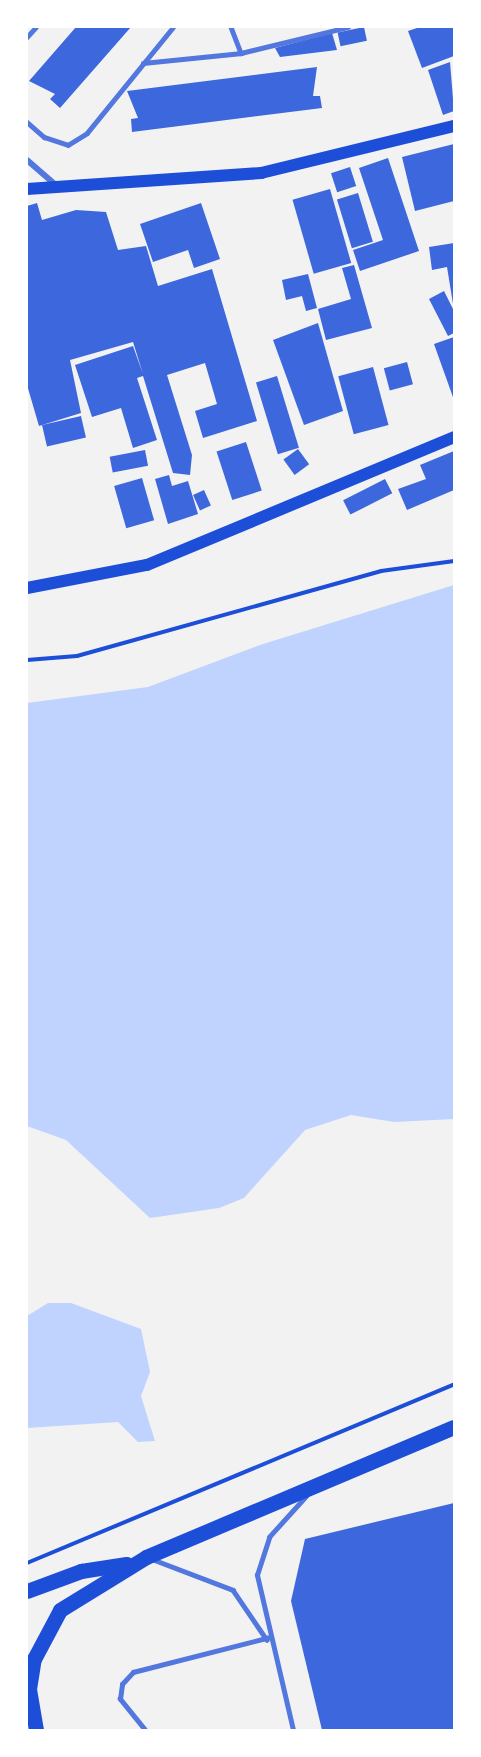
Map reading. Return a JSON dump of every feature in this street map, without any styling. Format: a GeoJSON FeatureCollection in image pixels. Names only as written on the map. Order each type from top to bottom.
{"type":"FeatureCollection","features":[{"type":"Feature","properties":{"kind":"main road"},"geometry":{"type":"LineString","coordinates":[[27,189],[60,189],[261,173],[454,126]]}},
{"type":"Feature","properties":{"kind":"main road"},"geometry":{"type":"LineString","coordinates":[[27,588],[147,565],[454,436]]}},
{"type":"Feature","properties":{"kind":"main road"},"geometry":{"type":"LineString","coordinates":[[36,1730],[29,1689],[44,1634],[60,1610],[139,1560],[454,1427]]}},
{"type":"Feature","properties":{"kind":"main road"},"geometry":{"type":"LineString","coordinates":[[27,1591],[81,1571],[139,1560]]}},
{"type":"Feature","properties":{"kind":"street"},"geometry":{"type":"LineString","coordinates":[[27,160],[60,189]]}},
{"type":"Feature","properties":{"kind":"lane"},"geometry":{"type":"LineString","coordinates":[[27,37],[36,27]]}},
{"type":"Feature","properties":{"kind":"lane"},"geometry":{"type":"LineString","coordinates":[[27,122],[44,137],[69,145],[87,133],[173,27]]}},
{"type":"Feature","properties":{"kind":"lane"},"geometry":{"type":"LineString","coordinates":[[231,27],[241,53]]}},
{"type":"Feature","properties":{"kind":"lane"},"geometry":{"type":"LineString","coordinates":[[143,63],[241,53],[348,27]]}},
{"type":"Feature","properties":{"kind":"lane"},"geometry":{"type":"LineString","coordinates":[[292,1730],[268,1637],[257,1562],[269,1537],[315,1484]]}},
{"type":"Feature","properties":{"kind":"lane"},"geometry":{"type":"LineString","coordinates":[[139,1560],[233,1590],[268,1637]]}},
{"type":"Feature","properties":{"kind":"lane"},"geometry":{"type":"LineString","coordinates":[[145,1730],[120,1699],[122,1684],[133,1672],[268,1637]]}},
{"type":"Feature","properties":{"kind":"path"},"geometry":{"type":"LineString","coordinates":[[27,660],[77,656],[381,571],[454,561]]}},
{"type":"Feature","properties":{"kind":"path"},"geometry":{"type":"LineString","coordinates":[[27,1563],[454,1384]]}},
{"type":"Feature","properties":{"kind":"water"},"geometry":{"type":"Polygon","coordinates":[[[454,585],[454,1119],[394,1122],[351,1115],[305,1130],[244,1198],[219,1208],[150,1218],[66,1140],[27,1126],[27,703],[148,687],[263,644],[454,585]]]}},
{"type":"Feature","properties":{"kind":"water"},"geometry":{"type":"Polygon","coordinates":[[[48,1303],[71,1303],[141,1329],[150,1372],[141,1396],[155,1441],[138,1442],[118,1422],[27,1428],[27,1316],[48,1303]]]}},
{"type":"Feature","properties":{"kind":"building"},"geometry":{"type":"Polygon","coordinates":[[[76,27],[131,27],[60,108],[50,99],[55,94],[29,81],[76,27]]]}},
{"type":"Feature","properties":{"kind":"building"},"geometry":{"type":"Polygon","coordinates":[[[364,27],[367,41],[341,46],[338,33],[364,27]]]}},
{"type":"Feature","properties":{"kind":"building"},"geometry":{"type":"Polygon","coordinates":[[[420,27],[454,27],[454,56],[422,68],[408,31],[420,27]]]}},
{"type":"Feature","properties":{"kind":"building"},"geometry":{"type":"Polygon","coordinates":[[[332,33],[337,50],[280,57],[275,48],[332,33]]]}},
{"type":"Feature","properties":{"kind":"building"},"geometry":{"type":"Polygon","coordinates":[[[450,62],[454,111],[443,115],[428,70],[450,62]]]}},
{"type":"Feature","properties":{"kind":"building"},"geometry":{"type":"Polygon","coordinates":[[[317,67],[313,96],[320,96],[322,108],[132,132],[131,119],[138,118],[127,91],[317,67]]]}},
{"type":"Feature","properties":{"kind":"building"},"geometry":{"type":"Polygon","coordinates":[[[454,144],[454,201],[415,211],[402,157],[454,144]]]}},
{"type":"Feature","properties":{"kind":"building"},"geometry":{"type":"Polygon","coordinates":[[[388,158],[419,251],[360,271],[353,250],[383,240],[359,168],[388,158]]]}},
{"type":"Feature","properties":{"kind":"building"},"geometry":{"type":"Polygon","coordinates":[[[350,167],[356,186],[337,192],[331,173],[350,167]]]}},
{"type":"Feature","properties":{"kind":"building"},"geometry":{"type":"Polygon","coordinates":[[[330,189],[351,263],[314,274],[293,200],[330,189]]]}},
{"type":"Feature","properties":{"kind":"building"},"geometry":{"type":"Polygon","coordinates":[[[358,193],[373,242],[352,248],[337,199],[358,193]]]}},
{"type":"Feature","properties":{"kind":"building"},"geometry":{"type":"Polygon","coordinates":[[[37,203],[42,220],[76,210],[106,212],[118,250],[146,246],[158,286],[212,269],[257,421],[203,438],[195,411],[217,404],[205,363],[167,375],[192,455],[190,475],[173,473],[143,376],[137,378],[157,440],[133,448],[121,408],[92,417],[75,365],[133,346],[143,374],[133,342],[70,360],[81,413],[39,426],[27,385],[27,206],[37,203]]]}},
{"type":"Feature","properties":{"kind":"building"},"geometry":{"type":"Polygon","coordinates":[[[201,203],[220,259],[194,268],[188,250],[153,262],[140,224],[201,203]]]}},
{"type":"Feature","properties":{"kind":"building"},"geometry":{"type":"Polygon","coordinates":[[[454,243],[453,304],[447,267],[432,270],[429,247],[454,243]]]}},
{"type":"Feature","properties":{"kind":"building"},"geometry":{"type":"Polygon","coordinates":[[[354,265],[372,328],[326,340],[318,309],[351,299],[342,268],[354,265]]]}},
{"type":"Feature","properties":{"kind":"building"},"geometry":{"type":"Polygon","coordinates":[[[308,274],[317,308],[306,311],[302,296],[286,300],[282,280],[308,274]]]}},
{"type":"Feature","properties":{"kind":"building"},"geometry":{"type":"Polygon","coordinates":[[[444,291],[454,311],[454,333],[448,336],[429,299],[444,291]]]}},
{"type":"Feature","properties":{"kind":"building"},"geometry":{"type":"Polygon","coordinates":[[[318,323],[343,411],[304,425],[273,340],[318,323]]]}},
{"type":"Feature","properties":{"kind":"building"},"geometry":{"type":"Polygon","coordinates":[[[454,337],[454,400],[434,344],[454,337]]]}},
{"type":"Feature","properties":{"kind":"building"},"geometry":{"type":"Polygon","coordinates":[[[407,362],[413,384],[390,390],[384,368],[407,362]]]}},
{"type":"Feature","properties":{"kind":"building"},"geometry":{"type":"Polygon","coordinates":[[[373,367],[389,425],[354,434],[338,376],[373,367]]]}},
{"type":"Feature","properties":{"kind":"building"},"geometry":{"type":"Polygon","coordinates":[[[277,376],[299,448],[278,454],[256,382],[277,376]]]}},
{"type":"Feature","properties":{"kind":"building"},"geometry":{"type":"Polygon","coordinates":[[[81,416],[86,437],[47,446],[42,425],[81,416]]]}},
{"type":"Feature","properties":{"kind":"building"},"geometry":{"type":"Polygon","coordinates":[[[246,442],[262,491],[232,500],[217,452],[246,442]]]}},
{"type":"Feature","properties":{"kind":"building"},"geometry":{"type":"Polygon","coordinates":[[[298,449],[309,464],[295,475],[283,460],[298,449]]]}},
{"type":"Feature","properties":{"kind":"building"},"geometry":{"type":"Polygon","coordinates":[[[145,450],[148,466],[113,473],[110,457],[145,450]]]}},
{"type":"Feature","properties":{"kind":"building"},"geometry":{"type":"Polygon","coordinates":[[[454,451],[454,490],[407,510],[398,489],[426,479],[420,465],[454,451]]]}},
{"type":"Feature","properties":{"kind":"building"},"geometry":{"type":"Polygon","coordinates":[[[169,475],[172,486],[188,481],[198,514],[168,524],[155,479],[169,475]]]}},
{"type":"Feature","properties":{"kind":"building"},"geometry":{"type":"Polygon","coordinates":[[[142,478],[154,520],[126,528],[114,486],[142,478]]]}},
{"type":"Feature","properties":{"kind":"building"},"geometry":{"type":"Polygon","coordinates":[[[385,479],[392,493],[350,515],[343,500],[385,479]]]}},
{"type":"Feature","properties":{"kind":"building"},"geometry":{"type":"Polygon","coordinates":[[[204,490],[211,506],[200,510],[193,495],[204,490]]]}},
{"type":"Feature","properties":{"kind":"building"},"geometry":{"type":"Polygon","coordinates":[[[454,1503],[454,1730],[322,1730],[291,1601],[305,1539],[454,1503]]]}}]}
